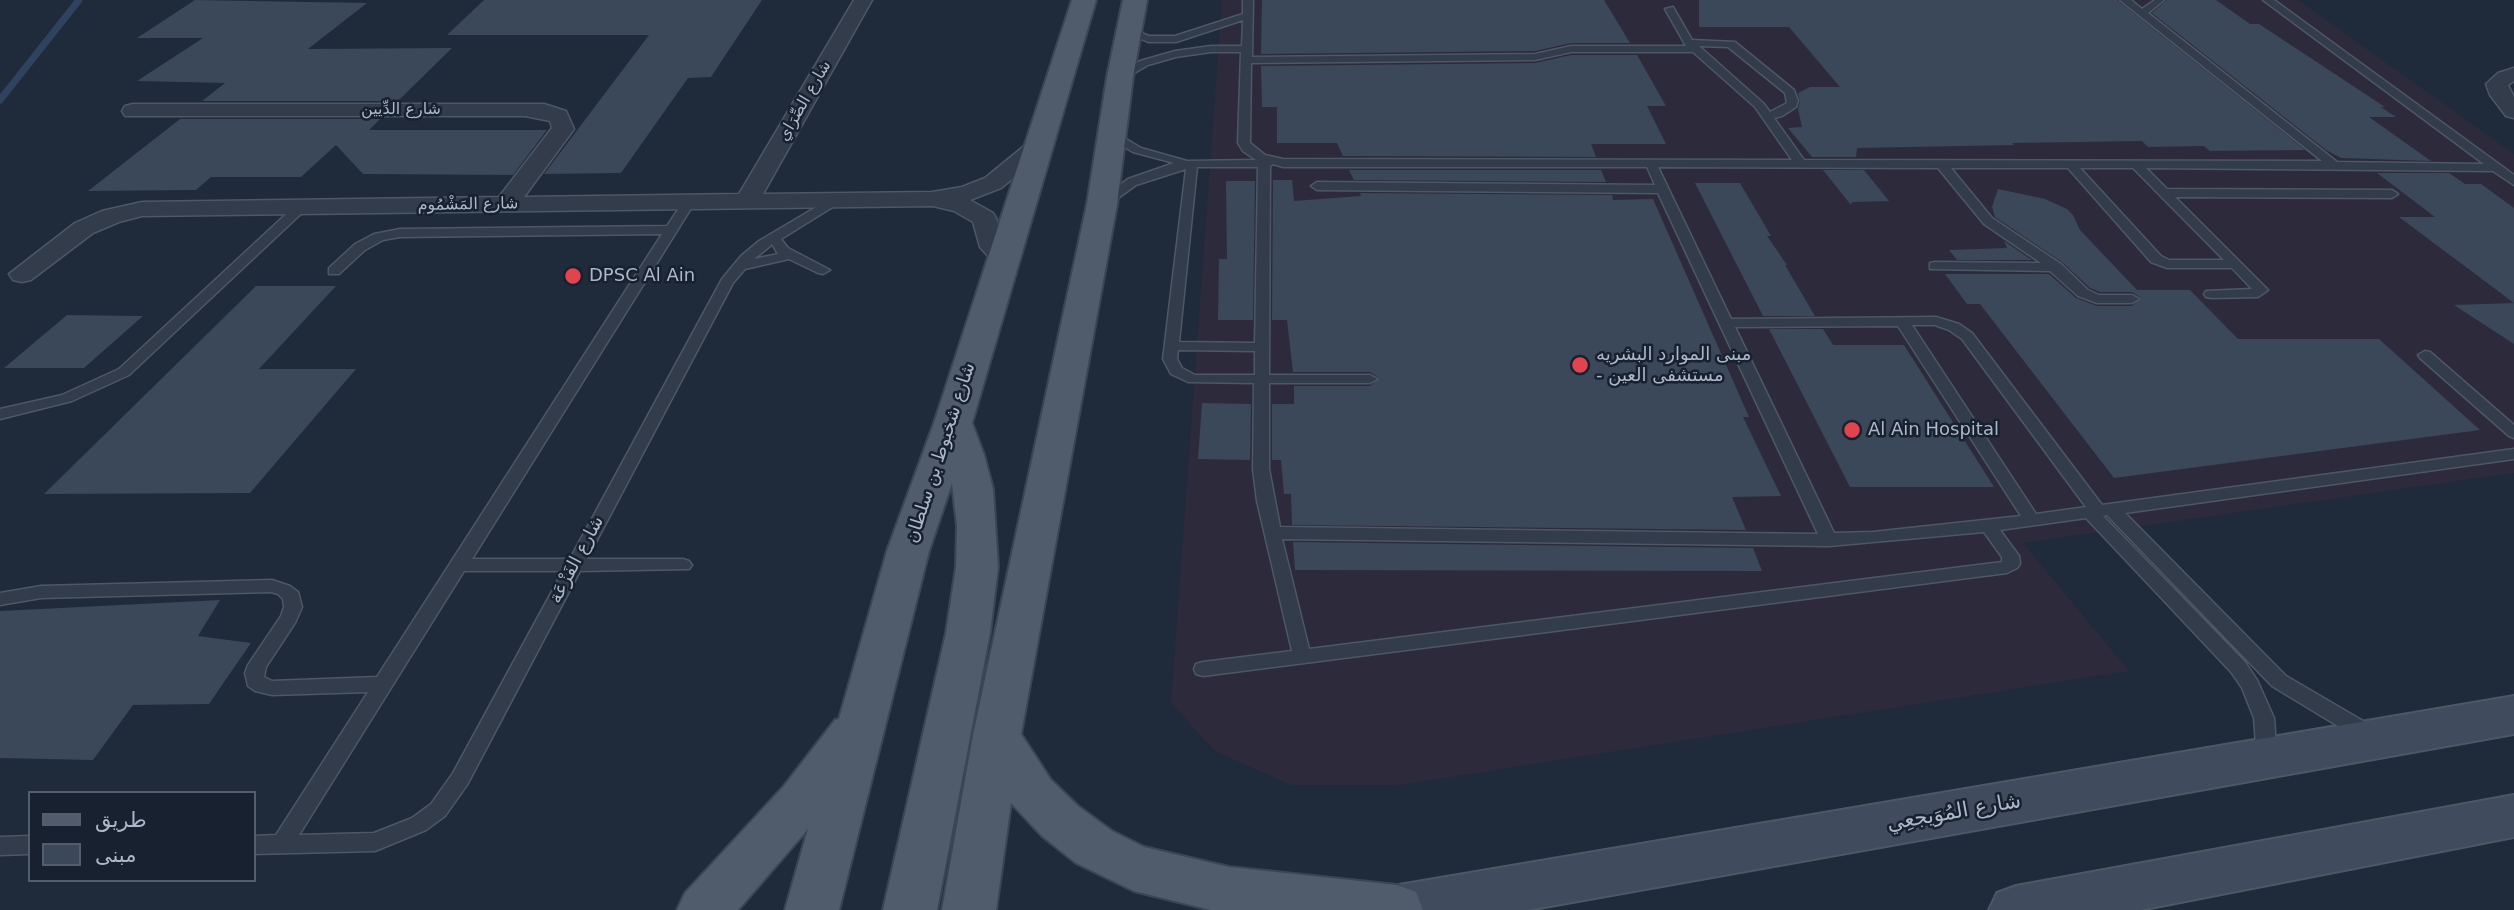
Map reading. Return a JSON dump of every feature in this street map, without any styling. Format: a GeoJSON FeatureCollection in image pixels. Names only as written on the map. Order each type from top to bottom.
{"type":"FeatureCollection","features":[{"type":"Feature","properties":{"kind":"main road","name":"شارع شخبوط بن سلطان"},"geometry":{"type":"LineString","coordinates":[[812,910],[908,551],[953,424],[1084,0]]}},
{"type":"Feature","properties":{"kind":"main road"},"geometry":{"type":"LineString","coordinates":[[969,910],[997,734],[1102,204],[1120,77],[1132,16]]}},
{"type":"Feature","properties":{"kind":"main road"},"geometry":{"type":"LineString","coordinates":[[910,910],[968,633],[976,567],[977,526],[973,489],[965,454],[953,424]]}},
{"type":"Feature","properties":{"kind":"main road"},"geometry":{"type":"LineString","coordinates":[[704,910],[802,801],[867,712]]}},
{"type":"Feature","properties":{"kind":"main road"},"geometry":{"type":"LineString","coordinates":[[997,734],[1013,765],[1033,794],[1051,812],[1094,847],[1134,868],[1229,891],[1395,910]]}},
{"type":"Feature","properties":{"kind":"street","name":"شارع الصِّرَاي"},"geometry":{"type":"LineString","coordinates":[[747,201],[863,0]]}},
{"type":"Feature","properties":{"kind":"street"},"geometry":{"type":"LineString","coordinates":[[2507,103],[2497,84],[2514,74]]}},
{"type":"Feature","properties":{"kind":"street","name":"شارع الدِّيين"},"geometry":{"type":"LineString","coordinates":[[134,111],[525,110],[544,111],[558,116],[563,129],[506,204]]}},
{"type":"Feature","properties":{"kind":"street","name":"شارع المَشْمُوم"},"geometry":{"type":"LineString","coordinates":[[22,274],[84,228],[127,212],[156,209],[932,199],[967,193],[993,183],[1037,148]]}},
{"type":"Feature","properties":{"kind":"street","name":"شارع المَشْمُوم"},"geometry":{"type":"LineString","coordinates":[[932,199],[962,205],[984,218],[993,247],[1003,258]]}},
{"type":"Feature","properties":{"kind":"street","name":"شارع المُوَيجعِي"},"geometry":{"type":"LineString","coordinates":[[1395,910],[2514,715]]}},
{"type":"Feature","properties":{"kind":"street"},"geometry":{"type":"LineString","coordinates":[[2016,910],[2514,816]]}},
{"type":"Feature","properties":{"kind":"lane"},"geometry":{"type":"LineString","coordinates":[[1248,0],[1244,143],[1247,149],[1261,158],[1283,163]]}},
{"type":"Feature","properties":{"kind":"lane"},"geometry":{"type":"LineString","coordinates":[[2125,0],[2334,165]]}},
{"type":"Feature","properties":{"kind":"lane"},"geometry":{"type":"LineString","coordinates":[[2268,0],[2514,181]]}},
{"type":"Feature","properties":{"kind":"lane"},"geometry":{"type":"LineString","coordinates":[[2142,13],[2160,1]]}},
{"type":"Feature","properties":{"kind":"lane"},"geometry":{"type":"LineString","coordinates":[[1667,4],[1692,46],[1741,87],[1767,116],[1801,165]]}},
{"type":"Feature","properties":{"kind":"lane"},"geometry":{"type":"LineString","coordinates":[[1132,16],[1148,39],[1177,39],[1248,15]]}},
{"type":"Feature","properties":{"kind":"lane"},"geometry":{"type":"LineString","coordinates":[[1120,77],[1144,63],[1175,54],[1210,49],[1247,54],[1535,57],[1570,50],[1731,44],[1790,92],[1792,105],[1778,114],[1767,116]]}},
{"type":"Feature","properties":{"kind":"lane"},"geometry":{"type":"LineString","coordinates":[[1112,135],[1137,150],[1192,164]]}},
{"type":"Feature","properties":{"kind":"lane"},"geometry":{"type":"LineString","coordinates":[[1264,163],[1261,468],[1301,656]]}},
{"type":"Feature","properties":{"kind":"lane"},"geometry":{"type":"LineString","coordinates":[[1102,204],[1143,176],[1192,164],[2138,167],[2334,165],[2496,168]]}},
{"type":"Feature","properties":{"kind":"lane"},"geometry":{"type":"LineString","coordinates":[[1192,164],[1171,365],[1183,376],[1193,379],[1370,379]]}},
{"type":"Feature","properties":{"kind":"lane"},"geometry":{"type":"LineString","coordinates":[[1651,164],[1829,540]]}},
{"type":"Feature","properties":{"kind":"lane"},"geometry":{"type":"LineString","coordinates":[[1942,165],[1988,220],[2056,267],[2088,296],[2132,299]]}},
{"type":"Feature","properties":{"kind":"lane"},"geometry":{"type":"LineString","coordinates":[[2072,166],[2156,259],[2167,264],[2236,264]]}},
{"type":"Feature","properties":{"kind":"lane"},"geometry":{"type":"LineString","coordinates":[[2138,167],[2261,290],[2258,293],[2211,295]]}},
{"type":"Feature","properties":{"kind":"lane"},"geometry":{"type":"LineString","coordinates":[[1317,186],[1664,189]]}},
{"type":"Feature","properties":{"kind":"lane"},"geometry":{"type":"LineString","coordinates":[[2165,193],[2392,194]]}},
{"type":"Feature","properties":{"kind":"lane","name":"شارع الفَزْعَة"},"geometry":{"type":"LineString","coordinates":[[256,845],[375,842],[419,824],[438,810],[460,779],[722,289],[739,267],[774,237],[835,200]]}},
{"type":"Feature","properties":{"kind":"lane"},"geometry":{"type":"LineString","coordinates":[[281,845],[689,202]]}},
{"type":"Feature","properties":{"kind":"lane"},"geometry":{"type":"LineString","coordinates":[[0,414],[77,394],[124,372],[301,207]]}},
{"type":"Feature","properties":{"kind":"lane"},"geometry":{"type":"LineString","coordinates":[[334,271],[360,247],[379,237],[400,233],[671,230]]}},
{"type":"Feature","properties":{"kind":"lane"},"geometry":{"type":"LineString","coordinates":[[774,237],[779,247],[789,255],[824,270]]}},
{"type":"Feature","properties":{"kind":"lane"},"geometry":{"type":"LineString","coordinates":[[739,267],[789,255]]}},
{"type":"Feature","properties":{"kind":"lane"},"geometry":{"type":"LineString","coordinates":[[1935,267],[2056,267]]}},
{"type":"Feature","properties":{"kind":"lane"},"geometry":{"type":"LineString","coordinates":[[1902,321],[2032,520]]}},
{"type":"Feature","properties":{"kind":"lane"},"geometry":{"type":"LineString","coordinates":[[1727,323],[1936,321],[1954,327],[1967,336],[2100,511],[2238,667],[2250,685],[2264,718],[2267,758]]}},
{"type":"Feature","properties":{"kind":"lane"},"geometry":{"type":"LineString","coordinates":[[1171,346],[1263,347]]}},
{"type":"Feature","properties":{"kind":"lane"},"geometry":{"type":"LineString","coordinates":[[2425,355],[2514,433]]}},
{"type":"Feature","properties":{"kind":"lane"},"geometry":{"type":"LineString","coordinates":[[1273,533],[1829,540],[1989,526],[2514,454]]}},
{"type":"Feature","properties":{"kind":"lane"},"geometry":{"type":"LineString","coordinates":[[2100,511],[2280,681],[2376,739]]}},
{"type":"Feature","properties":{"kind":"lane"},"geometry":{"type":"LineString","coordinates":[[1203,669],[2007,567],[2011,564],[2010,556],[1989,526]]}},
{"type":"Feature","properties":{"kind":"lane"},"geometry":{"type":"LineString","coordinates":[[458,565],[683,565]]}},
{"type":"Feature","properties":{"kind":"lane"},"geometry":{"type":"LineString","coordinates":[[0,599],[41,592],[272,586],[285,590],[292,597],[293,607],[289,618],[257,665],[255,681],[272,688],[383,684]]}},
{"type":"Feature","properties":{"kind":"lane"},"geometry":{"type":"LineString","coordinates":[[0,846],[28,845]]}},
{"type":"Feature","properties":{"kind":"shaded area","name":"Al Ain Hospital"},"geometry":{"type":"Polygon","coordinates":[[[1222,0],[2298,0],[2514,154],[2514,473],[2023,543],[2129,671],[1399,785],[1291,785],[1215,751],[1171,703],[1222,0]]]}},
{"type":"Feature","properties":{"kind":"building"},"geometry":{"type":"Polygon","coordinates":[[[195,0],[367,3],[308,49],[452,48],[398,101],[202,101],[225,83],[137,81],[203,38],[137,38],[195,0]]]}},
{"type":"Feature","properties":{"kind":"building"},"geometry":{"type":"Polygon","coordinates":[[[484,0],[762,0],[711,77],[688,78],[621,173],[544,174],[649,35],[447,35],[484,0]]]}},
{"type":"Feature","properties":{"kind":"building"},"geometry":{"type":"Polygon","coordinates":[[[1262,0],[1604,0],[1630,43],[1571,43],[1535,51],[1261,54],[1262,0]]]}},
{"type":"Feature","properties":{"kind":"building"},"geometry":{"type":"Polygon","coordinates":[[[1699,0],[2117,0],[2305,150],[2210,151],[2204,146],[2148,147],[2142,141],[1857,148],[1856,157],[1812,157],[1788,128],[1802,127],[1798,93],[1810,87],[1840,87],[1789,27],[1699,27],[1699,0]]]}},
{"type":"Feature","properties":{"kind":"building"},"geometry":{"type":"Polygon","coordinates":[[[2167,0],[2216,0],[2250,24],[2259,24],[2385,107],[2381,107],[2396,117],[2369,117],[2431,161],[2341,158],[2326,150],[2152,13],[2167,0]]]}},
{"type":"Feature","properties":{"kind":"building"},"geometry":{"type":"Polygon","coordinates":[[[1571,55],[1637,55],[1666,106],[1647,106],[1666,144],[1591,144],[1596,157],[1343,156],[1337,143],[1277,143],[1277,107],[1262,107],[1261,66],[1535,63],[1571,55]]]}},
{"type":"Feature","properties":{"kind":"building"},"geometry":{"type":"Polygon","coordinates":[[[180,119],[380,119],[369,130],[547,130],[513,175],[363,174],[336,145],[301,177],[211,177],[196,190],[88,191],[180,119]]]}},
{"type":"Feature","properties":{"kind":"building"},"geometry":{"type":"Polygon","coordinates":[[[1349,170],[1601,170],[1606,182],[1354,180],[1349,170]]]}},
{"type":"Feature","properties":{"kind":"building"},"geometry":{"type":"Polygon","coordinates":[[[1823,170],[1864,170],[1889,201],[1852,202],[1851,205],[1823,170]]]}},
{"type":"Feature","properties":{"kind":"building"},"geometry":{"type":"Polygon","coordinates":[[[2377,173],[2449,173],[2465,184],[2481,184],[2514,208],[2514,303],[2399,217],[2435,217],[2377,173]]]}},
{"type":"Feature","properties":{"kind":"building"},"geometry":{"type":"Polygon","coordinates":[[[1273,180],[1292,180],[1294,201],[1361,196],[1360,193],[1612,195],[1613,200],[1653,199],[1749,417],[1743,417],[1781,496],[1732,497],[1746,530],[1292,525],[1291,494],[1284,494],[1281,460],[1272,460],[1272,404],[1294,404],[1294,386],[1370,386],[1379,378],[1370,372],[1293,372],[1287,320],[1272,320],[1273,180]]]}},
{"type":"Feature","properties":{"kind":"building"},"geometry":{"type":"Polygon","coordinates":[[[1226,181],[1255,181],[1253,320],[1218,320],[1219,259],[1227,259],[1226,181]]]}},
{"type":"Feature","properties":{"kind":"building"},"geometry":{"type":"Polygon","coordinates":[[[1695,183],[1740,183],[1771,236],[1767,236],[1787,265],[1815,316],[1763,316],[1695,183]]]}},
{"type":"Feature","properties":{"kind":"building"},"geometry":{"type":"Polygon","coordinates":[[[1998,189],[2045,199],[2067,209],[2080,230],[2137,290],[2190,290],[2238,339],[2379,339],[2480,430],[2114,478],[1980,304],[1967,304],[1945,274],[2049,274],[2076,298],[2097,306],[2132,306],[2141,298],[2132,292],[2100,292],[2090,288],[2062,262],[1995,217],[1992,207],[1998,189]]]}},
{"type":"Feature","properties":{"kind":"building"},"geometry":{"type":"Polygon","coordinates":[[[2004,241],[2032,260],[1957,260],[1949,250],[2007,248],[2004,241]]]}},
{"type":"Feature","properties":{"kind":"building"},"geometry":{"type":"Polygon","coordinates":[[[256,286],[336,286],[259,369],[356,369],[250,493],[44,494],[256,286]]]}},
{"type":"Feature","properties":{"kind":"building"},"geometry":{"type":"Polygon","coordinates":[[[2514,303],[2514,344],[2454,305],[2514,303]]]}},
{"type":"Feature","properties":{"kind":"building"},"geometry":{"type":"Polygon","coordinates":[[[67,315],[143,316],[84,368],[4,368],[67,315]]]}},
{"type":"Feature","properties":{"kind":"building"},"geometry":{"type":"Polygon","coordinates":[[[1769,329],[1823,329],[1833,345],[1904,345],[1994,487],[1850,487],[1769,329]]]}},
{"type":"Feature","properties":{"kind":"building"},"geometry":{"type":"Polygon","coordinates":[[[1202,403],[1251,404],[1250,460],[1198,459],[1202,403]]]}},
{"type":"Feature","properties":{"kind":"building"},"geometry":{"type":"Polygon","coordinates":[[[1293,542],[1753,548],[1762,571],[1295,570],[1293,542]]]}},
{"type":"Feature","properties":{"kind":"building"},"geometry":{"type":"Polygon","coordinates":[[[220,600],[198,636],[251,643],[209,704],[133,705],[93,760],[0,758],[0,611],[220,600]]]}},
{"type":"Feature","properties":{"kind":"waterway"},"geometry":{"type":"LineString","coordinates":[[0,100],[79,0]]}},
{"type":"Feature","properties":{"kind":"place","name":"DPSC Al Ain"},"geometry":{"type":"Point","coordinates":[573,276]}},
{"type":"Feature","properties":{"kind":"place","name":"مبنى الموارد البشريه - مستشفى العين"},"geometry":{"type":"Point","coordinates":[1580,365]}},
{"type":"Feature","properties":{"kind":"place","name":"Al Ain Hospital"},"geometry":{"type":"Point","coordinates":[1852,430]}}]}
